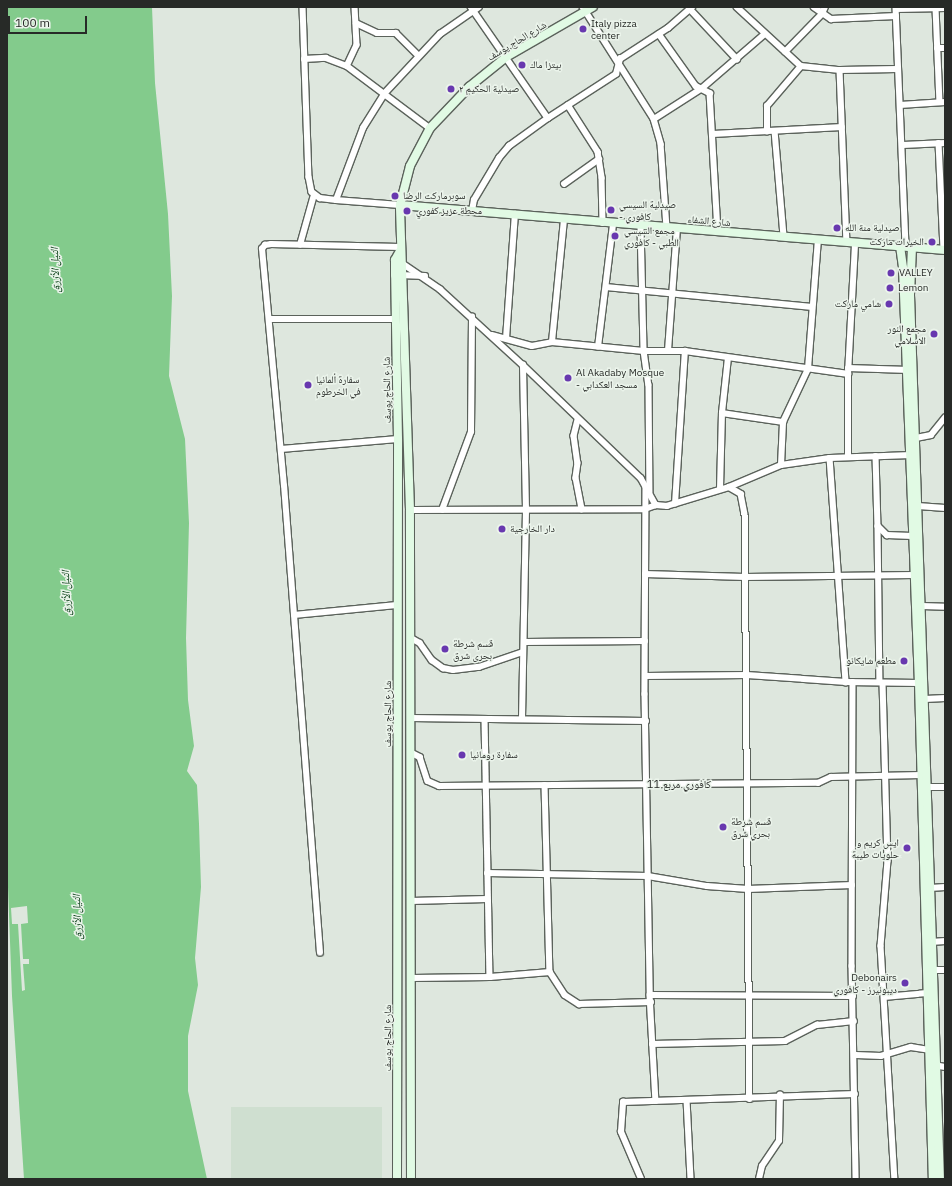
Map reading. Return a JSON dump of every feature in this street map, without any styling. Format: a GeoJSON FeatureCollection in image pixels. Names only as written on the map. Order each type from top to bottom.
{"type":"FeatureCollection","features":[{"type":"Feature","properties":{"kind":"street"},"geometry":{"type":"LineString","coordinates":[[300,245],[314,195],[309,177],[303,7]]}},
{"type":"Feature","properties":{"kind":"street"},"geometry":{"type":"LineString","coordinates":[[347,66],[357,45],[355,7]]}},
{"type":"Feature","properties":{"kind":"street"},"geometry":{"type":"LineString","coordinates":[[336,200],[363,128],[384,94],[418,55],[440,34],[472,9],[479,7]]}},
{"type":"Feature","properties":{"kind":"street","name":"شارع الحاج يوسف"},"geometry":{"type":"LineString","coordinates":[[397,1179],[398,439],[395,275],[399,261],[400,249],[400,205],[410,166],[430,128],[469,87],[506,57],[584,10],[594,7]]}},
{"type":"Feature","properties":{"kind":"street"},"geometry":{"type":"LineString","coordinates":[[737,7],[800,66],[840,70],[897,68]]}},
{"type":"Feature","properties":{"kind":"street"},"geometry":{"type":"LineString","coordinates":[[814,7],[831,19],[896,16]]}},
{"type":"Feature","properties":{"kind":"street"},"geometry":{"type":"LineString","coordinates":[[785,52],[822,14],[825,7]]}},
{"type":"Feature","properties":{"kind":"street"},"geometry":{"type":"LineString","coordinates":[[472,211],[474,200],[499,158],[510,146],[548,118],[616,74],[620,59],[659,34],[691,8],[737,59]]}},
{"type":"Feature","properties":{"kind":"street"},"geometry":{"type":"LineString","coordinates":[[933,1179],[926,963],[925,699],[914,367],[910,272],[906,246],[903,145],[897,68],[896,8],[945,8]]}},
{"type":"Feature","properties":{"kind":"street"},"geometry":{"type":"LineString","coordinates":[[900,105],[943,102],[937,48],[936,8]]}},
{"type":"Feature","properties":{"kind":"street"},"geometry":{"type":"LineString","coordinates":[[472,9],[548,118]]}},
{"type":"Feature","properties":{"kind":"street"},"geometry":{"type":"LineString","coordinates":[[584,10],[654,119],[661,144],[667,228]]}},
{"type":"Feature","properties":{"kind":"street"},"geometry":{"type":"LineString","coordinates":[[356,23],[377,33],[396,33],[418,55]]}},
{"type":"Feature","properties":{"kind":"street"},"geometry":{"type":"LineString","coordinates":[[659,34],[696,86],[710,93],[718,232]]}},
{"type":"Feature","properties":{"kind":"street"},"geometry":{"type":"LineString","coordinates":[[654,119],[701,89],[765,34]]}},
{"type":"Feature","properties":{"kind":"street"},"geometry":{"type":"LineString","coordinates":[[937,48],[945,48]]}},
{"type":"Feature","properties":{"kind":"street"},"geometry":{"type":"LineString","coordinates":[[304,58],[326,58],[347,66],[430,128]]}},
{"type":"Feature","properties":{"kind":"street"},"geometry":{"type":"LineString","coordinates":[[766,132],[767,106],[800,66]]}},
{"type":"Feature","properties":{"kind":"street"},"geometry":{"type":"LineString","coordinates":[[840,70],[842,127],[851,242],[848,457]]}},
{"type":"Feature","properties":{"kind":"street"},"geometry":{"type":"LineString","coordinates":[[568,105],[599,159],[603,223]]}},
{"type":"Feature","properties":{"kind":"street"},"geometry":{"type":"LineString","coordinates":[[713,134],[842,127]]}},
{"type":"Feature","properties":{"kind":"street"},"geometry":{"type":"LineString","coordinates":[[774,131],[784,237]]}},
{"type":"Feature","properties":{"kind":"street"},"geometry":{"type":"LineString","coordinates":[[903,145],[942,143],[944,250]]}},
{"type":"Feature","properties":{"kind":"street"},"geometry":{"type":"LineString","coordinates":[[564,184],[599,159]]}},
{"type":"Feature","properties":{"kind":"street"},"geometry":{"type":"LineString","coordinates":[[314,195],[336,200],[400,205]]}},
{"type":"Feature","properties":{"kind":"street","name":"شارع الشفاء"},"geometry":{"type":"LineString","coordinates":[[400,205],[516,214],[613,224],[944,250]]}},
{"type":"Feature","properties":{"kind":"street"},"geometry":{"type":"LineString","coordinates":[[506,339],[516,214]]}},
{"type":"Feature","properties":{"kind":"street"},"geometry":{"type":"LineString","coordinates":[[552,342],[564,219]]}},
{"type":"Feature","properties":{"kind":"street"},"geometry":{"type":"LineString","coordinates":[[598,347],[613,224]]}},
{"type":"Feature","properties":{"kind":"street"},"geometry":{"type":"LineString","coordinates":[[641,226],[641,291],[644,351],[649,385],[650,497]]}},
{"type":"Feature","properties":{"kind":"street"},"geometry":{"type":"LineString","coordinates":[[668,351],[677,229]]}},
{"type":"Feature","properties":{"kind":"street"},"geometry":{"type":"LineString","coordinates":[[781,465],[783,422],[808,369],[818,240]]}},
{"type":"Feature","properties":{"kind":"street"},"geometry":{"type":"LineString","coordinates":[[320,954],[281,449],[270,319],[262,249],[265,245],[300,245],[400,249]]}},
{"type":"Feature","properties":{"kind":"street"},"geometry":{"type":"LineString","coordinates":[[906,246],[903,268],[911,455],[912,536],[919,683],[921,775],[925,787],[931,942],[941,1067],[942,1161],[940,1179]]}},
{"type":"Feature","properties":{"kind":"street"},"geometry":{"type":"LineString","coordinates":[[399,261],[425,276],[472,317],[523,365],[646,486],[650,497],[656,505]]}},
{"type":"Feature","properties":{"kind":"street","name":"شارع الحاج يوسف"},"geometry":{"type":"LineString","coordinates":[[399,261],[404,274],[410,510],[410,638],[412,718],[411,1179]]}},
{"type":"Feature","properties":{"kind":"street"},"geometry":{"type":"LineString","coordinates":[[395,275],[404,274],[425,276]]}},
{"type":"Feature","properties":{"kind":"street"},"geometry":{"type":"LineString","coordinates":[[606,287],[812,307]]}},
{"type":"Feature","properties":{"kind":"street"},"geometry":{"type":"LineString","coordinates":[[442,510],[469,440],[472,317]]}},
{"type":"Feature","properties":{"kind":"street"},"geometry":{"type":"LineString","coordinates":[[270,319],[396,319]]}},
{"type":"Feature","properties":{"kind":"street"},"geometry":{"type":"LineString","coordinates":[[489,334],[532,346],[552,342],[644,351],[685,351],[808,369],[907,372],[914,367]]}},
{"type":"Feature","properties":{"kind":"street"},"geometry":{"type":"LineString","coordinates":[[675,504],[685,351]]}},
{"type":"Feature","properties":{"kind":"street"},"geometry":{"type":"LineString","coordinates":[[720,489],[722,413],[728,358]]}},
{"type":"Feature","properties":{"kind":"street"},"geometry":{"type":"LineString","coordinates":[[522,719],[526,510],[523,365]]}},
{"type":"Feature","properties":{"kind":"street"},"geometry":{"type":"LineString","coordinates":[[722,413],[783,422]]}},
{"type":"Feature","properties":{"kind":"street"},"geometry":{"type":"LineString","coordinates":[[916,438],[931,435],[945,418]]}},
{"type":"Feature","properties":{"kind":"street"},"geometry":{"type":"LineString","coordinates":[[578,420],[574,436],[578,463],[576,478],[582,509]]}},
{"type":"Feature","properties":{"kind":"street"},"geometry":{"type":"LineString","coordinates":[[281,449],[398,439]]}},
{"type":"Feature","properties":{"kind":"street"},"geometry":{"type":"LineString","coordinates":[[410,510],[645,509],[656,505],[675,504],[729,487],[781,465],[830,458],[911,455]]}},
{"type":"Feature","properties":{"kind":"street"},"geometry":{"type":"LineString","coordinates":[[876,456],[878,576],[888,861],[881,946],[886,1055],[893,1110],[895,1179]]}},
{"type":"Feature","properties":{"kind":"street"},"geometry":{"type":"LineString","coordinates":[[830,458],[846,682]]}},
{"type":"Feature","properties":{"kind":"street"},"geometry":{"type":"LineString","coordinates":[[646,486],[646,786],[650,995],[656,1101]]}},
{"type":"Feature","properties":{"kind":"street"},"geometry":{"type":"LineString","coordinates":[[729,487],[737,490],[744,503],[747,675],[750,1099]]}},
{"type":"Feature","properties":{"kind":"street"},"geometry":{"type":"LineString","coordinates":[[918,506],[945,508]]}},
{"type":"Feature","properties":{"kind":"street"},"geometry":{"type":"LineString","coordinates":[[878,526],[887,535],[912,536]]}},
{"type":"Feature","properties":{"kind":"street"},"geometry":{"type":"LineString","coordinates":[[645,574],[745,578],[839,575],[914,575]]}},
{"type":"Feature","properties":{"kind":"street"},"geometry":{"type":"LineString","coordinates":[[294,615],[397,604]]}},
{"type":"Feature","properties":{"kind":"street"},"geometry":{"type":"LineString","coordinates":[[922,606],[945,607]]}},
{"type":"Feature","properties":{"kind":"street"},"geometry":{"type":"LineString","coordinates":[[397,639],[410,638],[420,642],[432,660],[443,668],[453,670],[479,667],[523,652]]}},
{"type":"Feature","properties":{"kind":"street"},"geometry":{"type":"LineString","coordinates":[[524,642],[645,641]]}},
{"type":"Feature","properties":{"kind":"street"},"geometry":{"type":"LineString","coordinates":[[645,676],[747,675],[846,682],[919,683]]}},
{"type":"Feature","properties":{"kind":"street"},"geometry":{"type":"LineString","coordinates":[[853,682],[852,996],[856,1055],[854,1094],[856,1179]]}},
{"type":"Feature","properties":{"kind":"street"},"geometry":{"type":"LineString","coordinates":[[925,699],[945,698]]}},
{"type":"Feature","properties":{"kind":"street"},"geometry":{"type":"LineString","coordinates":[[412,718],[646,721]]}},
{"type":"Feature","properties":{"kind":"street"},"geometry":{"type":"LineString","coordinates":[[485,719],[487,899],[490,977]]}},
{"type":"Feature","properties":{"kind":"street"},"geometry":{"type":"LineString","coordinates":[[412,753],[420,757],[428,781],[432,785],[486,787],[545,785],[646,786],[747,783],[818,783],[831,777],[921,775]]}},
{"type":"Feature","properties":{"kind":"street"},"geometry":{"type":"LineString","coordinates":[[545,785],[550,972],[565,995],[579,1004],[651,1002]]}},
{"type":"Feature","properties":{"kind":"street"},"geometry":{"type":"LineString","coordinates":[[925,787],[945,787]]}},
{"type":"Feature","properties":{"kind":"street"},"geometry":{"type":"LineString","coordinates":[[487,873],[648,876],[707,886],[748,889],[852,886]]}},
{"type":"Feature","properties":{"kind":"street"},"geometry":{"type":"LineString","coordinates":[[930,888],[945,887]]}},
{"type":"Feature","properties":{"kind":"street"},"geometry":{"type":"LineString","coordinates":[[412,901],[487,899]]}},
{"type":"Feature","properties":{"kind":"street"},"geometry":{"type":"LineString","coordinates":[[931,942],[945,941]]}},
{"type":"Feature","properties":{"kind":"street"},"geometry":{"type":"LineString","coordinates":[[926,963],[933,970],[945,970]]}},
{"type":"Feature","properties":{"kind":"street"},"geometry":{"type":"LineString","coordinates":[[412,978],[490,977],[550,972]]}},
{"type":"Feature","properties":{"kind":"street"},"geometry":{"type":"LineString","coordinates":[[884,997],[927,993]]}},
{"type":"Feature","properties":{"kind":"street"},"geometry":{"type":"LineString","coordinates":[[650,995],[750,994],[852,996]]}},
{"type":"Feature","properties":{"kind":"street"},"geometry":{"type":"LineString","coordinates":[[652,1044],[785,1041],[817,1025],[854,1021]]}},
{"type":"Feature","properties":{"kind":"street"},"geometry":{"type":"LineString","coordinates":[[856,1055],[886,1055],[911,1047],[929,1050]]}},
{"type":"Feature","properties":{"kind":"street"},"geometry":{"type":"LineString","coordinates":[[930,1061],[941,1067]]}},
{"type":"Feature","properties":{"kind":"street"},"geometry":{"type":"LineString","coordinates":[[641,1179],[621,1132],[623,1102],[750,1099],[780,1095],[854,1094]]}},
{"type":"Feature","properties":{"kind":"street"},"geometry":{"type":"LineString","coordinates":[[759,1179],[762,1166],[779,1141],[780,1095]]}},
{"type":"Feature","properties":{"kind":"street"},"geometry":{"type":"LineString","coordinates":[[687,1100],[690,1179]]}},
{"type":"Feature","properties":{"kind":"street"},"geometry":{"type":"LineString","coordinates":[[397,1112],[411,1112]]}},
{"type":"Feature","properties":{"kind":"shaded area"},"geometry":{"type":"Polygon","coordinates":[[[231,1107],[382,1107],[382,1179],[231,1179],[231,1107]]]}},
{"type":"Feature","properties":{"kind":"water","name":"النيل الأزرق"},"geometry":{"type":"Polygon","coordinates":[[[7,7],[152,7],[155,83],[168,214],[172,296],[169,376],[185,439],[189,523],[186,638],[188,700],[194,746],[187,771],[197,785],[199,824],[201,887],[195,958],[198,985],[188,1036],[188,1091],[207,1179],[24,1179],[12,996],[7,860],[7,7]]]}},
{"type":"Feature","properties":{"kind":"pier"},"geometry":{"type":"Polygon","coordinates":[[[27,906],[28,923],[21,924],[23,959],[29,959],[29,964],[23,964],[25,990],[22,991],[18,924],[12,924],[11,908],[27,906]]]}},
{"type":"Feature","properties":{"kind":"place","name":"Italy pizza center"},"geometry":{"type":"Point","coordinates":[583,29]}},
{"type":"Feature","properties":{"kind":"place","name":"بيتزا ماك"},"geometry":{"type":"Point","coordinates":[522,65]}},
{"type":"Feature","properties":{"kind":"place","name":"صيدلية الحكيم ٢"},"geometry":{"type":"Point","coordinates":[451,89]}},
{"type":"Feature","properties":{"kind":"place","name":"سوبرماركت الرضا"},"geometry":{"type":"Point","coordinates":[395,196]}},
{"type":"Feature","properties":{"kind":"place","name":"صيدلية السيسي - كافوري"},"geometry":{"type":"Point","coordinates":[611,210]}},
{"type":"Feature","properties":{"kind":"place","name":"محطة عزيز كفوري"},"geometry":{"type":"Point","coordinates":[407,211]}},
{"type":"Feature","properties":{"kind":"place","name":"صيدلية منة الله"},"geometry":{"type":"Point","coordinates":[837,228]}},
{"type":"Feature","properties":{"kind":"place","name":"مجمع السيسي الطبي - كافوري"},"geometry":{"type":"Point","coordinates":[615,236]}},
{"type":"Feature","properties":{"kind":"place","name":"الخيرات ماركت"},"geometry":{"type":"Point","coordinates":[932,242]}},
{"type":"Feature","properties":{"kind":"place","name":"VALLEY"},"geometry":{"type":"Point","coordinates":[891,273]}},
{"type":"Feature","properties":{"kind":"place","name":"Lemon"},"geometry":{"type":"Point","coordinates":[890,288]}},
{"type":"Feature","properties":{"kind":"place","name":"شامي ماركت"},"geometry":{"type":"Point","coordinates":[889,304]}},
{"type":"Feature","properties":{"kind":"place","name":"مجمع النور الاسلامي"},"geometry":{"type":"Point","coordinates":[934,334]}},
{"type":"Feature","properties":{"kind":"place","name":"Al Akadaby Mosque - مسجد العكدابي"},"geometry":{"type":"Point","coordinates":[568,378]}},
{"type":"Feature","properties":{"kind":"place","name":"سفارة ألمانيا في الخرطوم"},"geometry":{"type":"Point","coordinates":[308,385]}},
{"type":"Feature","properties":{"kind":"place","name":"دار الخارجية"},"geometry":{"type":"Point","coordinates":[502,529]}},
{"type":"Feature","properties":{"kind":"place","name":"قسم شرطة بحرى شرق"},"geometry":{"type":"Point","coordinates":[445,649]}},
{"type":"Feature","properties":{"kind":"place","name":"مطعم شايكانو"},"geometry":{"type":"Point","coordinates":[904,661]}},
{"type":"Feature","properties":{"kind":"place","name":"سفارة رومانيا"},"geometry":{"type":"Point","coordinates":[462,755]}},
{"type":"Feature","properties":{"kind":"place","name":"قسم شرطة بحري شرق"},"geometry":{"type":"Point","coordinates":[723,827]}},
{"type":"Feature","properties":{"kind":"place","name":"ايس كريم و حلويات طيبة"},"geometry":{"type":"Point","coordinates":[907,848]}},
{"type":"Feature","properties":{"kind":"place","name":"Debonairs ديبونيرز - كافوري"},"geometry":{"type":"Point","coordinates":[905,983]}},
{"type":"Feature","properties":{"kind":"district","name":"كافوري مربع 11"},"geometry":{"type":"Point","coordinates":[679,784]}}]}
